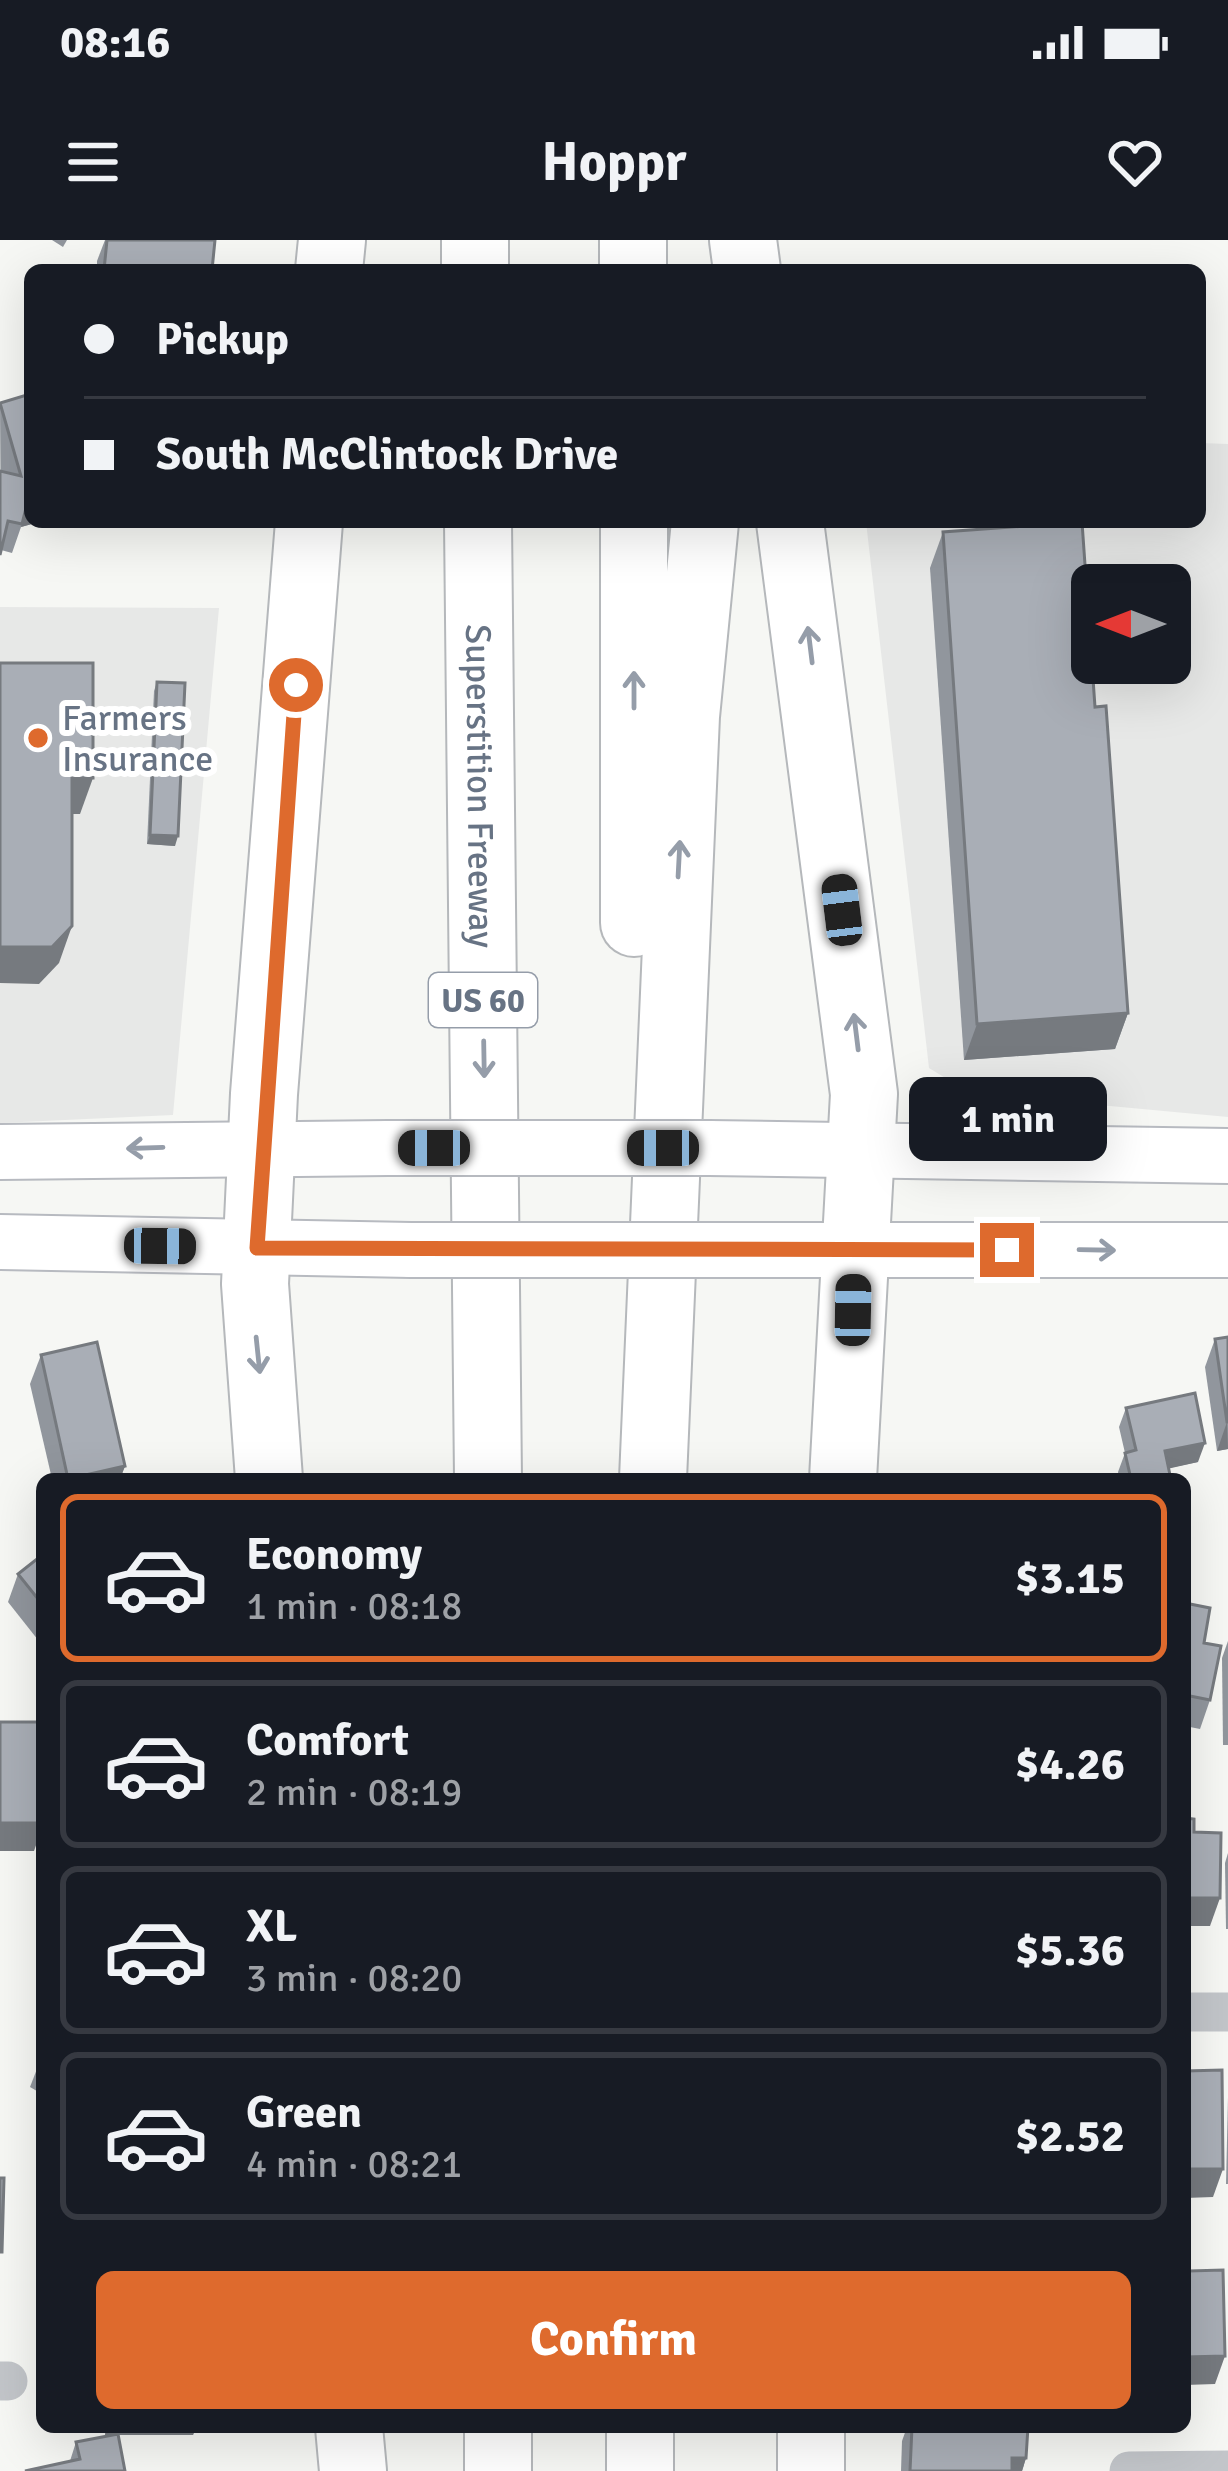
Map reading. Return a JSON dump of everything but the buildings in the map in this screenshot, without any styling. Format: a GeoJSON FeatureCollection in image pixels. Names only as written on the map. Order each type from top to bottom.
{"type":"FeatureCollection","features":[{"type":"Feature","properties":{"kind":"highway"},"geometry":{"type":"LineString","coordinates":[[268,1473],[254,1322],[257,1248],[309,528]]}},
{"type":"Feature","properties":{"kind":"highway","name":"Superstition Freeway"},"geometry":{"type":"LineString","coordinates":[[478,528],[488,1473]]}},
{"type":"Feature","properties":{"kind":"highway"},"geometry":{"type":"LineString","coordinates":[[634,528],[634,1473]]}},
{"type":"Feature","properties":{"kind":"highway"},"geometry":{"type":"LineString","coordinates":[[653,1473],[686,716],[704,528]]}},
{"type":"Feature","properties":{"kind":"highway"},"geometry":{"type":"LineString","coordinates":[[791,528],[864,1094],[843,1473]]}},
{"type":"Feature","properties":{"kind":"highway"},"geometry":{"type":"LineString","coordinates":[[350,2433],[353,2471]]}},
{"type":"Feature","properties":{"kind":"highway"},"geometry":{"type":"LineString","coordinates":[[498,2433],[498,2471]]}},
{"type":"Feature","properties":{"kind":"highway"},"geometry":{"type":"LineString","coordinates":[[640,2433],[640,2471]]}},
{"type":"Feature","properties":{"kind":"highway"},"geometry":{"type":"LineString","coordinates":[[811,2433],[811,2471]]}},
{"type":"Feature","properties":{"kind":"main road"},"geometry":{"type":"LineString","coordinates":[[0,1153],[262,1146],[859,1148],[1228,1156]]}},
{"type":"Feature","properties":{"kind":"main road"},"geometry":{"type":"LineString","coordinates":[[0,1242],[381,1250],[1228,1250]]}},
{"type":"Feature","properties":{"kind":"street"},"geometry":{"type":"LineString","coordinates":[[1191,2012],[1228,2012]]}},
{"type":"Feature","properties":{"kind":"street"},"geometry":{"type":"LineString","coordinates":[[1129,2471],[1228,2470]]}},
{"type":"Feature","properties":{"kind":"shaded area"},"geometry":{"type":"Polygon","coordinates":[[[1206,443],[1228,444],[1228,1117],[970,1093],[929,1068],[867,528],[1206,528],[1206,443]]]}},
{"type":"Feature","properties":{"kind":"shaded area"},"geometry":{"type":"Polygon","coordinates":[[[0,607],[219,608],[173,1115],[0,1123],[0,607]]]}},
{"type":"Feature","properties":{"kind":"place","name":"Farmers Insurance"},"geometry":{"type":"Point","coordinates":[38,738]}},
{"type":"Feature","properties":{"kind":"route"},"geometry":{"type":"LineString","coordinates":[[296,685],[264,1094],[257,1248],[1007,1250]]}}]}
